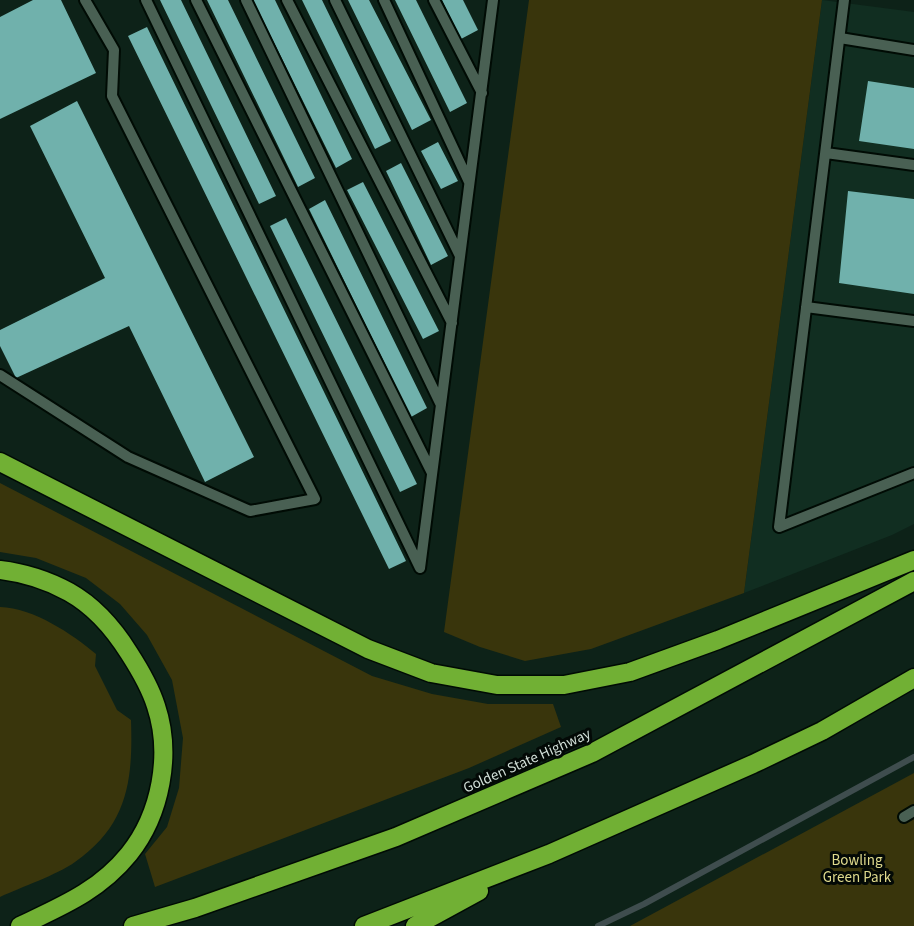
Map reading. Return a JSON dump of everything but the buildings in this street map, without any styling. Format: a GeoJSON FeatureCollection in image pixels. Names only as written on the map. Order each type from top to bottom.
{"type":"FeatureCollection","features":[{"type":"Feature","properties":{"kind":"highway"},"geometry":{"type":"LineString","coordinates":[[0,462],[368,649],[431,673],[497,685],[564,685],[630,672],[718,640],[914,561]]}},
{"type":"Feature","properties":{"kind":"highway"},"geometry":{"type":"LineString","coordinates":[[0,570],[40,578],[70,592],[97,613],[112,629],[143,675],[156,706],[163,749],[161,782],[156,804],[130,852],[108,877],[79,898],[20,926]]}},
{"type":"Feature","properties":{"kind":"highway","name":"Golden State Highway"},"geometry":{"type":"LineString","coordinates":[[133,926],[195,908],[396,837],[592,753],[914,581]]}},
{"type":"Feature","properties":{"kind":"highway"},"geometry":{"type":"LineString","coordinates":[[364,926],[549,854],[742,769],[822,731],[914,678]]}},
{"type":"Feature","properties":{"kind":"highway"},"geometry":{"type":"LineString","coordinates":[[415,926],[549,854]]}},
{"type":"Feature","properties":{"kind":"lane"},"geometry":{"type":"LineString","coordinates":[[0,375],[128,457],[250,511],[315,499],[112,96],[114,50],[85,0]]}},
{"type":"Feature","properties":{"kind":"lane"},"geometry":{"type":"LineString","coordinates":[[146,0],[420,568],[494,0]]}},
{"type":"Feature","properties":{"kind":"lane"},"geometry":{"type":"LineString","coordinates":[[196,0],[432,474]]}},
{"type":"Feature","properties":{"kind":"lane"},"geometry":{"type":"LineString","coordinates":[[246,0],[441,405]]}},
{"type":"Feature","properties":{"kind":"lane"},"geometry":{"type":"LineString","coordinates":[[287,0],[452,324]]}},
{"type":"Feature","properties":{"kind":"lane"},"geometry":{"type":"LineString","coordinates":[[335,0],[460,256]]}},
{"type":"Feature","properties":{"kind":"lane"},"geometry":{"type":"LineString","coordinates":[[384,0],[470,183]]}},
{"type":"Feature","properties":{"kind":"lane"},"geometry":{"type":"LineString","coordinates":[[434,0],[482,93]]}},
{"type":"Feature","properties":{"kind":"lane"},"geometry":{"type":"LineString","coordinates":[[844,0],[779,527],[914,473]]}},
{"type":"Feature","properties":{"kind":"lane"},"geometry":{"type":"LineString","coordinates":[[840,38],[914,50]]}},
{"type":"Feature","properties":{"kind":"lane"},"geometry":{"type":"LineString","coordinates":[[826,153],[914,165]]}},
{"type":"Feature","properties":{"kind":"lane"},"geometry":{"type":"LineString","coordinates":[[806,307],[914,321]]}},
{"type":"Feature","properties":{"kind":"shaded area"},"geometry":{"type":"Polygon","coordinates":[[[822,0],[914,12],[914,524],[892,535],[744,593],[822,0]]]}},
{"type":"Feature","properties":{"kind":"green space"},"geometry":{"type":"Polygon","coordinates":[[[529,0],[822,0],[744,593],[591,649],[525,661],[480,647],[444,632],[529,0]]]}},
{"type":"Feature","properties":{"kind":"green space"},"geometry":{"type":"Polygon","coordinates":[[[0,483],[372,676],[432,694],[488,704],[553,704],[561,727],[469,768],[155,887],[145,854],[167,827],[179,788],[183,738],[172,680],[147,635],[120,604],[86,578],[36,558],[0,552],[0,483]]]}},
{"type":"Feature","properties":{"kind":"green space"},"geometry":{"type":"Polygon","coordinates":[[[0,607],[26,612],[52,623],[96,654],[95,666],[117,710],[131,720],[131,762],[124,800],[117,817],[93,848],[67,867],[0,897],[0,607]]]}},
{"type":"Feature","properties":{"kind":"green space","name":"Bowling Green Park"},"geometry":{"type":"Polygon","coordinates":[[[914,773],[914,926],[630,926],[914,773]]]}},
{"type":"Feature","properties":{"kind":"waterway"},"geometry":{"type":"LineString","coordinates":[[598,926],[644,904],[914,757]]}}]}
